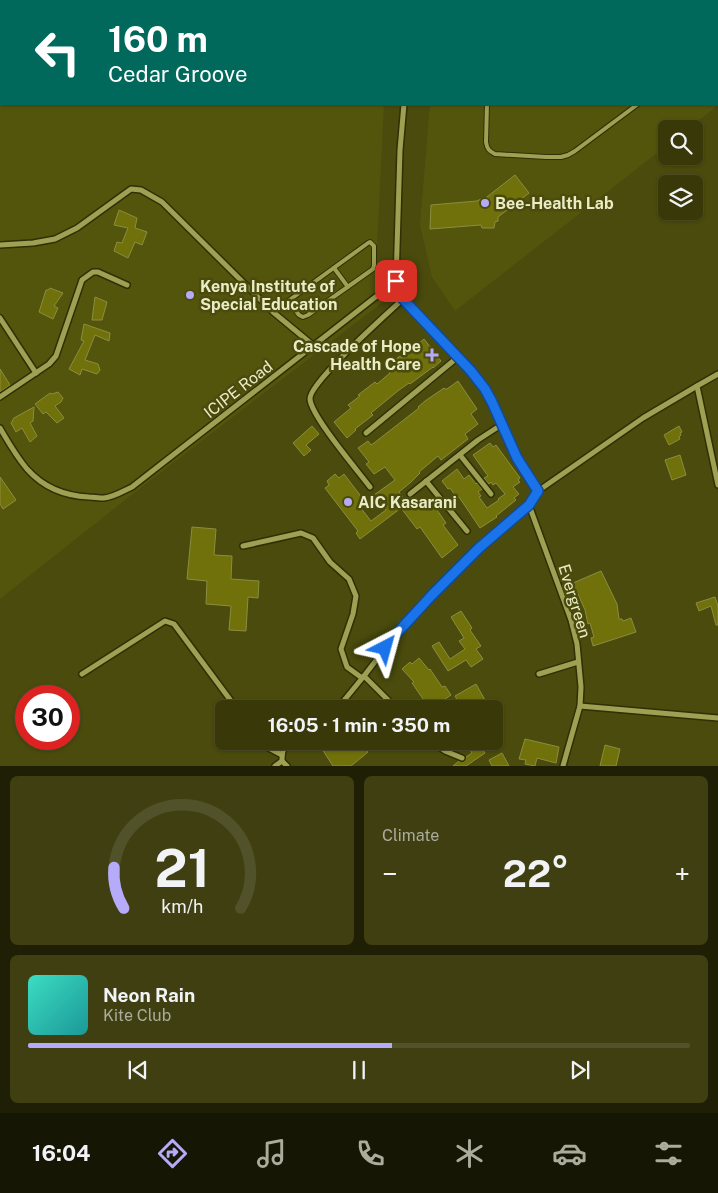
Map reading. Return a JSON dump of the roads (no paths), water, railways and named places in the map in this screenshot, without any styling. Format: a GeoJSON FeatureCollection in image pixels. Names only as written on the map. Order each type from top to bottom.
{"type":"FeatureCollection","features":[{"type":"Feature","properties":{"kind":"street"},"geometry":{"type":"LineString","coordinates":[[404,105],[400,150],[396,281],[398,290],[403,299],[471,371],[485,389],[517,458],[538,491]]}},
{"type":"Feature","properties":{"kind":"street"},"geometry":{"type":"LineString","coordinates":[[0,246],[56,239],[77,228],[131,189],[141,190],[162,202],[273,312],[314,346]]}},
{"type":"Feature","properties":{"kind":"street"},"geometry":{"type":"LineString","coordinates":[[0,397],[50,364],[56,356],[82,280],[93,272],[98,272],[127,285]]}},
{"type":"Feature","properties":{"kind":"street","name":"ICIPE Road"},"geometry":{"type":"LineString","coordinates":[[0,428],[28,469],[43,484],[76,496],[104,498],[116,495],[132,487],[396,281]]}},
{"type":"Feature","properties":{"kind":"street"},"geometry":{"type":"LineString","coordinates":[[370,487],[325,428],[315,412],[310,398],[323,377],[403,299]]}},
{"type":"Feature","properties":{"kind":"street"},"geometry":{"type":"LineString","coordinates":[[0,318],[36,373]]}},
{"type":"Feature","properties":{"kind":"street"},"geometry":{"type":"LineString","coordinates":[[366,432],[458,357]]}},
{"type":"Feature","properties":{"kind":"street"},"geometry":{"type":"LineString","coordinates":[[344,700],[397,633],[432,595],[479,548],[529,505],[538,491],[643,418],[718,374]]}},
{"type":"Feature","properties":{"kind":"street"},"geometry":{"type":"LineString","coordinates":[[697,386],[718,485]]}},
{"type":"Feature","properties":{"kind":"street"},"geometry":{"type":"LineString","coordinates":[[410,494],[478,440],[501,425]]}},
{"type":"Feature","properties":{"kind":"street"},"geometry":{"type":"LineString","coordinates":[[460,455],[491,494]]}},
{"type":"Feature","properties":{"kind":"street"},"geometry":{"type":"LineString","coordinates":[[426,482],[467,531]]}},
{"type":"Feature","properties":{"kind":"street","name":"Evergreen"},"geometry":{"type":"LineString","coordinates":[[529,505],[571,620],[577,644],[581,688],[580,706],[563,766]]}},
{"type":"Feature","properties":{"kind":"street"},"geometry":{"type":"LineString","coordinates":[[244,546],[301,533],[313,538],[330,562],[349,579],[356,596],[342,649],[348,667],[363,677],[387,700]]}},
{"type":"Feature","properties":{"kind":"street"},"geometry":{"type":"LineString","coordinates":[[82,674],[165,621],[174,624],[229,700]]}},
{"type":"Feature","properties":{"kind":"street"},"geometry":{"type":"LineString","coordinates":[[539,674],[578,662]]}},
{"type":"Feature","properties":{"kind":"street"},"geometry":{"type":"LineString","coordinates":[[580,706],[718,718]]}},
{"type":"Feature","properties":{"kind":"street"},"geometry":{"type":"LineString","coordinates":[[270,750],[284,761],[276,766]]}},
{"type":"Feature","properties":{"kind":"street"},"geometry":{"type":"LineString","coordinates":[[444,750],[462,758]]}},
{"type":"Feature","properties":{"kind":"lane"},"geometry":{"type":"LineString","coordinates":[[487,105],[486,142],[490,152],[495,154],[546,157],[561,156],[575,151],[637,105]]}},
{"type":"Feature","properties":{"kind":"lane"},"geometry":{"type":"LineString","coordinates":[[273,312],[288,301],[334,268],[368,243],[370,242],[374,246],[374,268],[308,315],[303,317],[299,315],[288,301]]}},
{"type":"Feature","properties":{"kind":"lane"},"geometry":{"type":"LineString","coordinates":[[334,268],[348,287]]}},
{"type":"Feature","properties":{"kind":"place","name":"Bee-Health Lab"},"geometry":{"type":"Point","coordinates":[485,203]}},
{"type":"Feature","properties":{"kind":"place","name":"Kenya Institute of Special Education"},"geometry":{"type":"Point","coordinates":[190,295]}},
{"type":"Feature","properties":{"kind":"place","name":"Cascade of Hope Health Care"},"geometry":{"type":"Point","coordinates":[432,355]}},
{"type":"Feature","properties":{"kind":"place","name":"AIC Kasarani"},"geometry":{"type":"Point","coordinates":[348,502]}}]}
